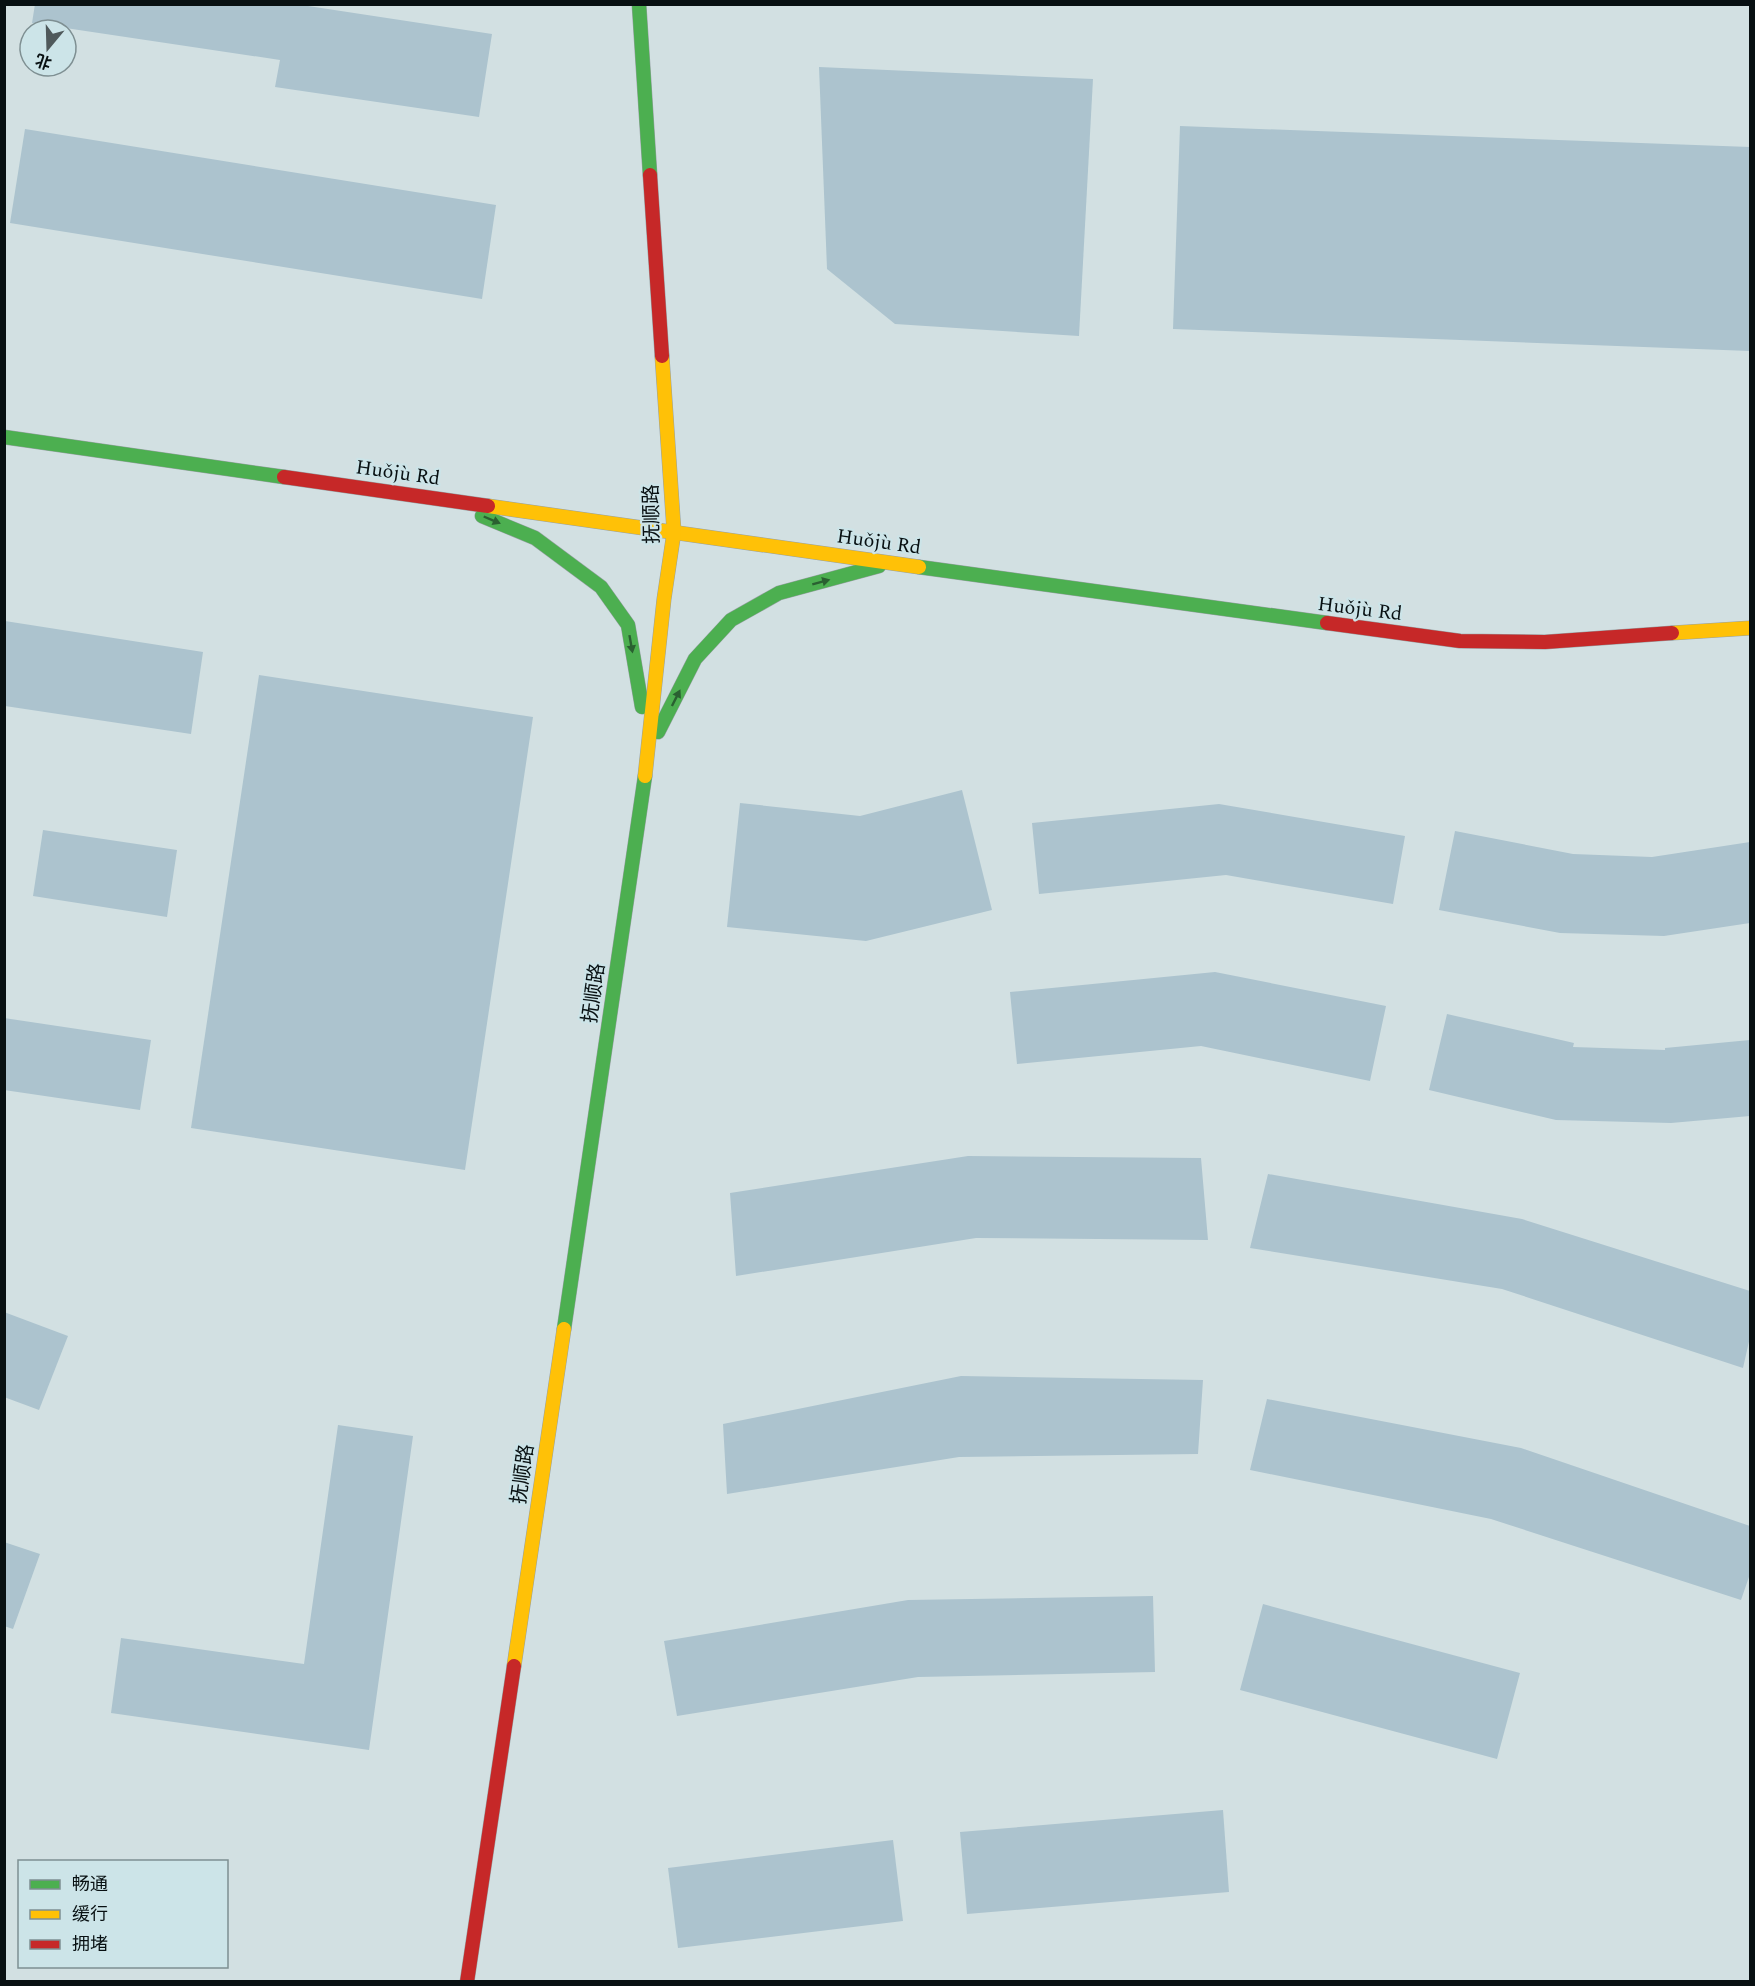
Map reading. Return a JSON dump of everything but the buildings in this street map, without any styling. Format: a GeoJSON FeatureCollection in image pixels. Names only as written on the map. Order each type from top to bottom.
{"type":"FeatureCollection","features":[{"type":"Feature","properties":{"kind":"main road","name":"抚顺路"},"geometry":{"type":"LineString","coordinates":[[467,1982],[649,750],[664,599],[674,532],[639,4]]}},
{"type":"Feature","properties":{"kind":"main road","name":"Huǒjù Rd"},"geometry":{"type":"LineString","coordinates":[[4,437],[892,563],[1460,640],[1545,642],[1750,628]]}},
{"type":"Feature","properties":{"kind":"main road"},"geometry":{"type":"LineString","coordinates":[[438,497],[535,538],[601,587],[628,625],[649,750]]}},
{"type":"Feature","properties":{"kind":"main road"},"geometry":{"type":"LineString","coordinates":[[649,750],[695,659],[731,620],[779,593],[892,563]]}},
{"type":"Feature","properties":{"kind":"traffic: fast"},"geometry":{"type":"LineString","coordinates":[[639,4],[650,175]]}},
{"type":"Feature","properties":{"kind":"traffic: fast"},"geometry":{"type":"LineString","coordinates":[[4,437],[284,477]]}},
{"type":"Feature","properties":{"kind":"traffic: fast"},"geometry":{"type":"LineString","coordinates":[[482,516],[535,538],[601,587],[628,625],[642,707]]}},
{"type":"Feature","properties":{"kind":"traffic: fast"},"geometry":{"type":"LineString","coordinates":[[658,732],[695,659],[731,620],[779,593],[879,566]]}},
{"type":"Feature","properties":{"kind":"traffic: fast"},"geometry":{"type":"LineString","coordinates":[[919,567],[1327,623]]}},
{"type":"Feature","properties":{"kind":"traffic: fast"},"geometry":{"type":"LineString","coordinates":[[564,1329],[645,776]]}},
{"type":"Feature","properties":{"kind":"traffic: slow"},"geometry":{"type":"LineString","coordinates":[[645,776],[664,599],[674,532],[662,356]]}},
{"type":"Feature","properties":{"kind":"traffic: slow"},"geometry":{"type":"LineString","coordinates":[[488,506],[919,567]]}},
{"type":"Feature","properties":{"kind":"traffic: slow"},"geometry":{"type":"LineString","coordinates":[[1672,633],[1750,628]]}},
{"type":"Feature","properties":{"kind":"traffic: slow"},"geometry":{"type":"LineString","coordinates":[[514,1666],[564,1329]]}},
{"type":"Feature","properties":{"kind":"traffic: jam"},"geometry":{"type":"LineString","coordinates":[[650,175],[662,356]]}},
{"type":"Feature","properties":{"kind":"traffic: jam"},"geometry":{"type":"LineString","coordinates":[[284,477],[488,506]]}},
{"type":"Feature","properties":{"kind":"traffic: jam"},"geometry":{"type":"LineString","coordinates":[[1327,623],[1460,641],[1545,642],[1672,633]]}},
{"type":"Feature","properties":{"kind":"traffic: jam"},"geometry":{"type":"LineString","coordinates":[[467,1982],[514,1666]]}}]}
